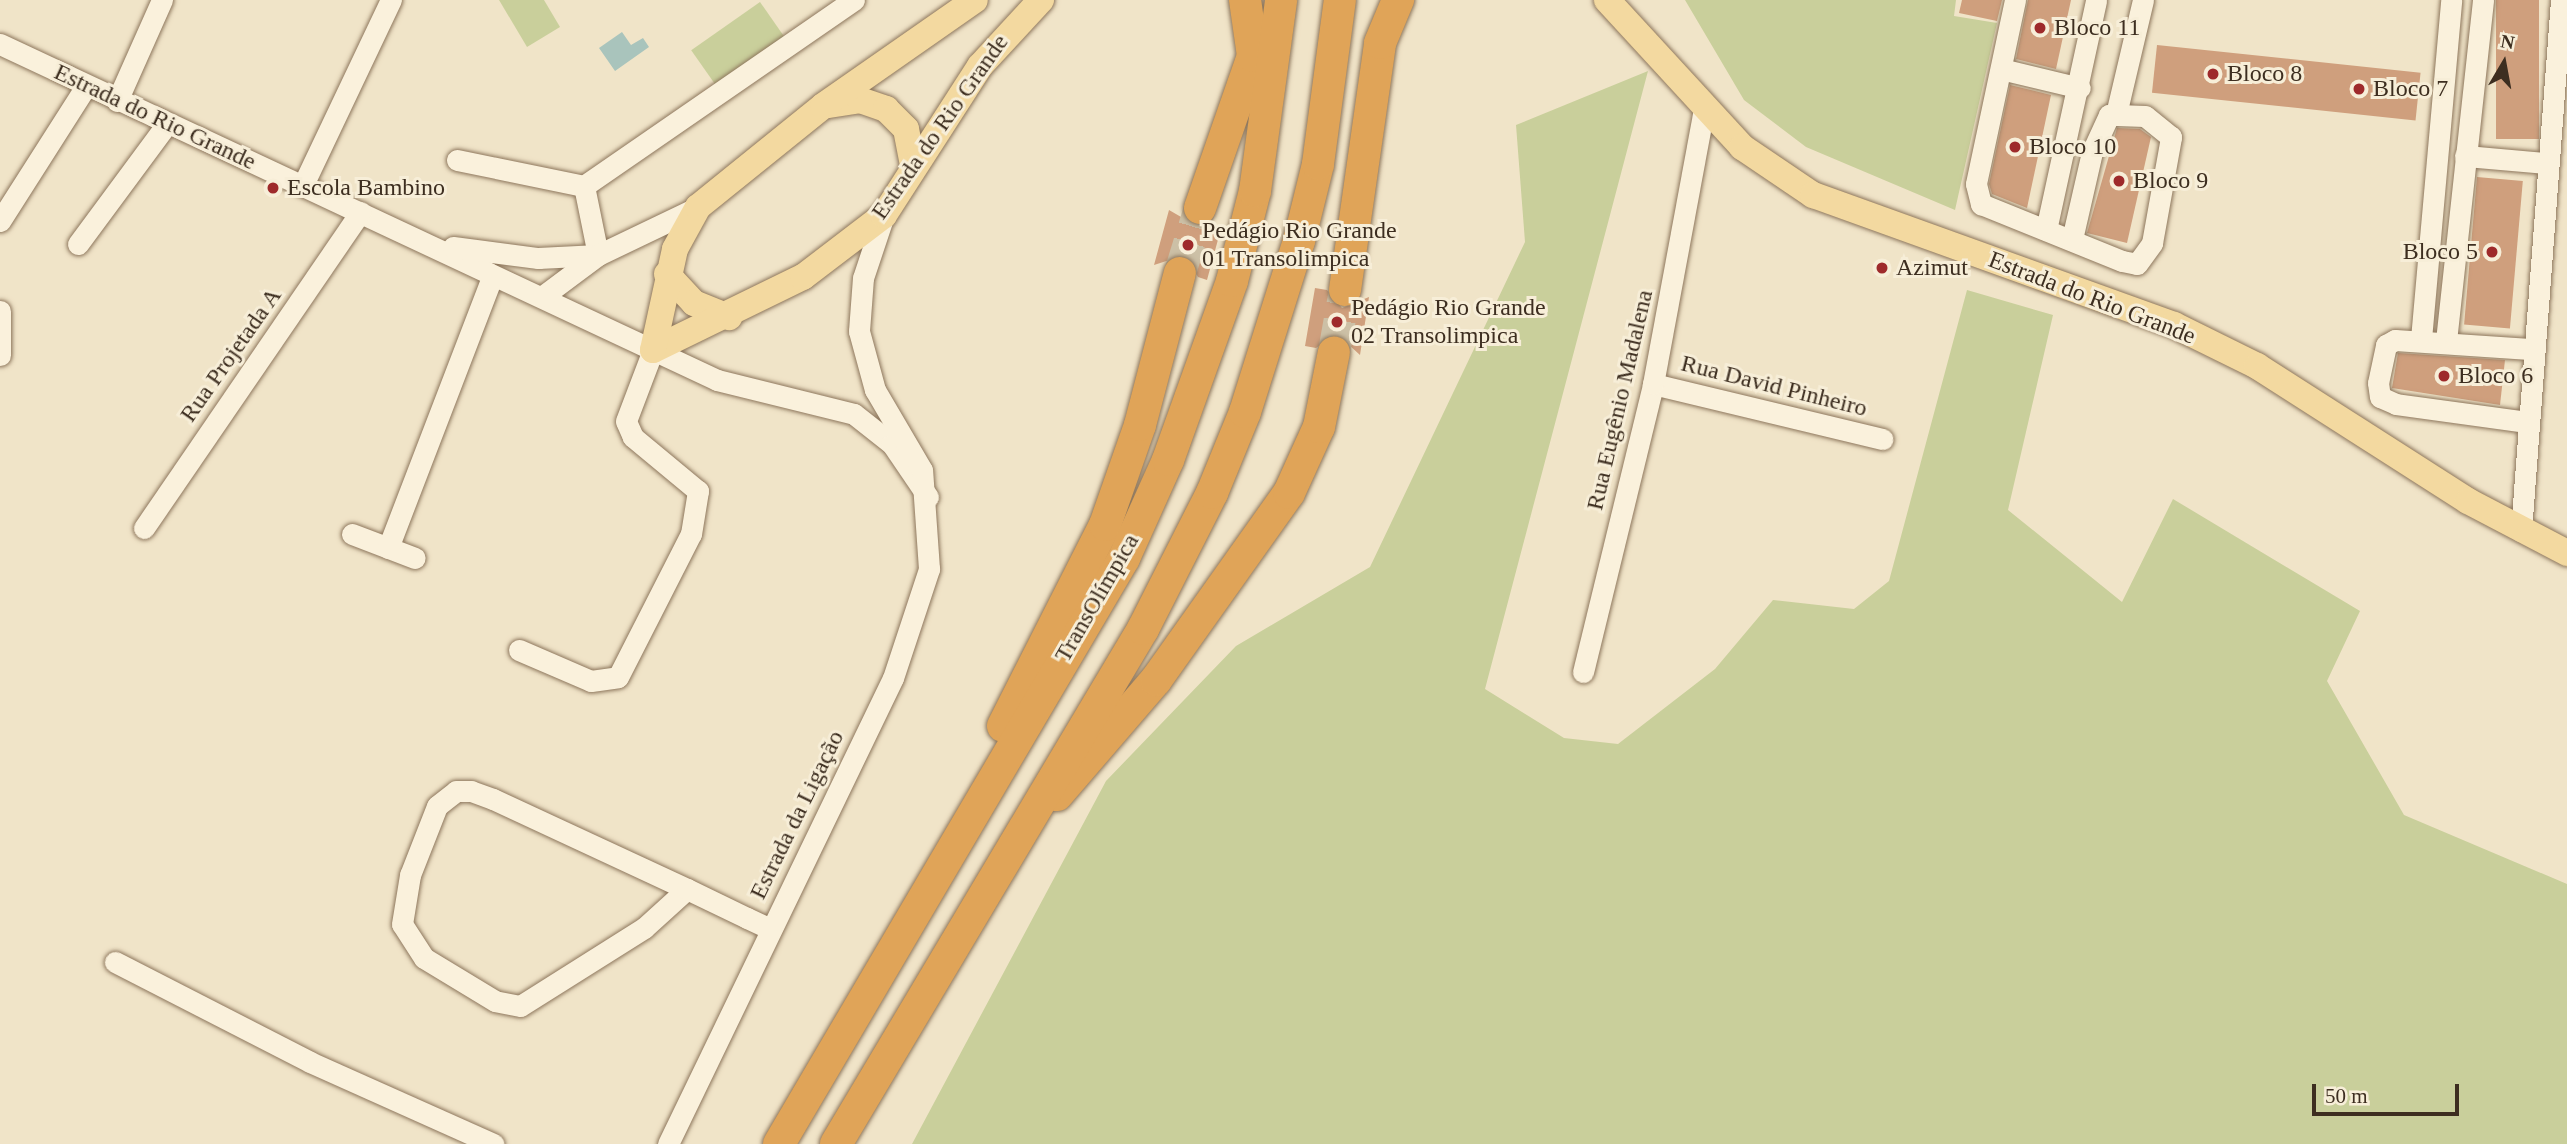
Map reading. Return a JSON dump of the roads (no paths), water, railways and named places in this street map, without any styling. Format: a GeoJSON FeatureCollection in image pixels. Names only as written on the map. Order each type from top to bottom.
{"type":"FeatureCollection","features":[{"type":"Feature","properties":{"kind":"highway"},"geometry":{"type":"LineString","coordinates":[[1200,208],[1253,56],[1245,0]]}},
{"type":"Feature","properties":{"kind":"highway","name":"TransOlímpica"},"geometry":{"type":"LineString","coordinates":[[779,1144],[997,765],[1124,558],[1191,404],[1233,281],[1265,145],[1281,0]]}},
{"type":"Feature","properties":{"kind":"highway"},"geometry":{"type":"LineString","coordinates":[[836,1144],[1143,629],[1245,412],[1318,164],[1340,0]]}},
{"type":"Feature","properties":{"kind":"highway"},"geometry":{"type":"LineString","coordinates":[[1345,290],[1380,43],[1398,0]]}},
{"type":"Feature","properties":{"kind":"highway"},"geometry":{"type":"LineString","coordinates":[[997,765],[1002,727],[1023,680],[1105,525],[1140,425],[1180,273]]}},
{"type":"Feature","properties":{"kind":"highway"},"geometry":{"type":"LineString","coordinates":[[1022,829],[1117,730],[1289,493],[1319,427],[1334,352]]}},
{"type":"Feature","properties":{"kind":"main road","name":"Estrada do Rio Grande"},"geometry":{"type":"LineString","coordinates":[[653,350],[667,274],[698,207],[823,106],[975,0]]}},
{"type":"Feature","properties":{"kind":"main road","name":"Estrada do Rio Grande"},"geometry":{"type":"LineString","coordinates":[[653,350],[729,317],[803,277],[884,215],[912,166],[980,66],[1041,0]]}},
{"type":"Feature","properties":{"kind":"main road","name":"Estrada do Rio Grande"},"geometry":{"type":"LineString","coordinates":[[1607,0],[1704,108],[1713,133],[1772,171],[1825,200],[2076,287],[2257,366],[2521,531],[2567,553]]}},
{"type":"Feature","properties":{"kind":"main road"},"geometry":{"type":"LineString","coordinates":[[823,106],[860,100],[886,109],[906,129],[912,166]]}},
{"type":"Feature","properties":{"kind":"main road"},"geometry":{"type":"LineString","coordinates":[[667,274],[694,303],[729,317]]}},
{"type":"Feature","properties":{"kind":"street"},"geometry":{"type":"LineString","coordinates":[[117,101],[162,0]]}},
{"type":"Feature","properties":{"kind":"street"},"geometry":{"type":"LineString","coordinates":[[303,185],[391,0]]}},
{"type":"Feature","properties":{"kind":"street"},"geometry":{"type":"LineString","coordinates":[[457,160],[584,186],[854,0]]}},
{"type":"Feature","properties":{"kind":"street"},"geometry":{"type":"LineString","coordinates":[[2015,0],[1976,199],[2046,230],[2137,264],[2152,243],[2171,137],[2145,116],[2118,110]]}},
{"type":"Feature","properties":{"kind":"street"},"geometry":{"type":"LineString","coordinates":[[2046,230],[2080,88],[2096,0]]}},
{"type":"Feature","properties":{"kind":"street"},"geometry":{"type":"LineString","coordinates":[[2072,239],[2100,129],[2118,110],[2143,0]]}},
{"type":"Feature","properties":{"kind":"street"},"geometry":{"type":"LineString","coordinates":[[2421,339],[2451,0]]}},
{"type":"Feature","properties":{"kind":"street"},"geometry":{"type":"LineString","coordinates":[[2446,341],[2483,0]]}},
{"type":"Feature","properties":{"kind":"street"},"geometry":{"type":"LineString","coordinates":[[2521,531],[2530,349],[2561,0]]}},
{"type":"Feature","properties":{"kind":"street","name":"Estrada do Rio Grande"},"geometry":{"type":"LineString","coordinates":[[1,48],[543,296],[653,350]]}},
{"type":"Feature","properties":{"kind":"street"},"geometry":{"type":"LineString","coordinates":[[2001,69],[2080,88]]}},
{"type":"Feature","properties":{"kind":"street"},"geometry":{"type":"LineString","coordinates":[[0,221],[86,86]]}},
{"type":"Feature","properties":{"kind":"street"},"geometry":{"type":"LineString","coordinates":[[78,244],[166,125]]}},
{"type":"Feature","properties":{"kind":"street","name":"Rua Eugênio Madalena"},"geometry":{"type":"LineString","coordinates":[[1583,672],[1713,133]]}},
{"type":"Feature","properties":{"kind":"street"},"geometry":{"type":"LineString","coordinates":[[2465,156],[2545,163]]}},
{"type":"Feature","properties":{"kind":"street"},"geometry":{"type":"LineString","coordinates":[[543,296],[598,256],[584,186]]}},
{"type":"Feature","properties":{"kind":"street","name":"Estrada do Rio Grande"},"geometry":{"type":"LineString","coordinates":[[424,242],[538,258],[598,256],[698,207]]}},
{"type":"Feature","properties":{"kind":"street","name":"Rua Projetada A"},"geometry":{"type":"LineString","coordinates":[[144,528],[360,212]]}},
{"type":"Feature","properties":{"kind":"street","name":"Estrada da Ligação"},"geometry":{"type":"LineString","coordinates":[[668,1144],[893,678],[920,604],[929,569],[928,497],[911,446],[875,390],[859,331],[863,278],[884,215]]}},
{"type":"Feature","properties":{"kind":"street"},"geometry":{"type":"LineString","coordinates":[[388,548],[493,275]]}},
{"type":"Feature","properties":{"kind":"street"},"geometry":{"type":"LineString","coordinates":[[0,311],[0,355]]}},
{"type":"Feature","properties":{"kind":"street"},"geometry":{"type":"LineString","coordinates":[[2527,422],[2380,397],[2386,345],[2421,339],[2530,349]]}},
{"type":"Feature","properties":{"kind":"street"},"geometry":{"type":"LineString","coordinates":[[519,650],[591,681],[618,677],[691,534],[698,491],[632,437],[626,421],[653,350],[739,388],[854,414],[892,444],[928,497]]}},
{"type":"Feature","properties":{"kind":"street","name":"Rua David Pinheiro"},"geometry":{"type":"LineString","coordinates":[[1653,384],[1882,439]]}},
{"type":"Feature","properties":{"kind":"street"},"geometry":{"type":"LineString","coordinates":[[352,534],[415,558]]}},
{"type":"Feature","properties":{"kind":"street"},"geometry":{"type":"LineString","coordinates":[[687,889],[644,928],[520,1006],[495,1001],[424,958],[401,924],[410,875],[437,806],[456,791],[493,799],[687,889],[771,929]]}},
{"type":"Feature","properties":{"kind":"street"},"geometry":{"type":"LineString","coordinates":[[115,962],[310,1062],[493,1144]]}},
{"type":"Feature","properties":{"kind":"water"},"geometry":{"type":"Polygon","coordinates":[[[622,32],[631,45],[643,38],[649,47],[615,71],[599,48],[622,32]]]}},
{"type":"Feature","properties":{"kind":"tunnel"},"geometry":{"type":"LineString","coordinates":[[1180,273],[1200,208]]}},
{"type":"Feature","properties":{"kind":"tunnel"},"geometry":{"type":"LineString","coordinates":[[1334,352],[1345,290]]}},
{"type":"Feature","properties":{"kind":"place","name":"Bloco 11"},"geometry":{"type":"Point","coordinates":[2040,28]}},
{"type":"Feature","properties":{"kind":"place","name":"Bloco 8"},"geometry":{"type":"Point","coordinates":[2213,74]}},
{"type":"Feature","properties":{"kind":"place","name":"Bloco 7"},"geometry":{"type":"Point","coordinates":[2359,89]}},
{"type":"Feature","properties":{"kind":"place","name":"Bloco 10"},"geometry":{"type":"Point","coordinates":[2015,147]}},
{"type":"Feature","properties":{"kind":"place","name":"Bloco 9"},"geometry":{"type":"Point","coordinates":[2119,181]}},
{"type":"Feature","properties":{"kind":"place","name":"Escola Bambino"},"geometry":{"type":"Point","coordinates":[273,188]}},
{"type":"Feature","properties":{"kind":"place","name":"Pedágio Rio Grande 01 Transolimpica"},"geometry":{"type":"Point","coordinates":[1188,245]}},
{"type":"Feature","properties":{"kind":"place","name":"Bloco 5"},"geometry":{"type":"Point","coordinates":[2492,252]}},
{"type":"Feature","properties":{"kind":"place","name":"Azimut"},"geometry":{"type":"Point","coordinates":[1882,268]}},
{"type":"Feature","properties":{"kind":"place","name":"Pedágio Rio Grande 02 Transolimpica"},"geometry":{"type":"Point","coordinates":[1337,322]}},
{"type":"Feature","properties":{"kind":"place","name":"Bloco 6"},"geometry":{"type":"Point","coordinates":[2444,376]}}]}
